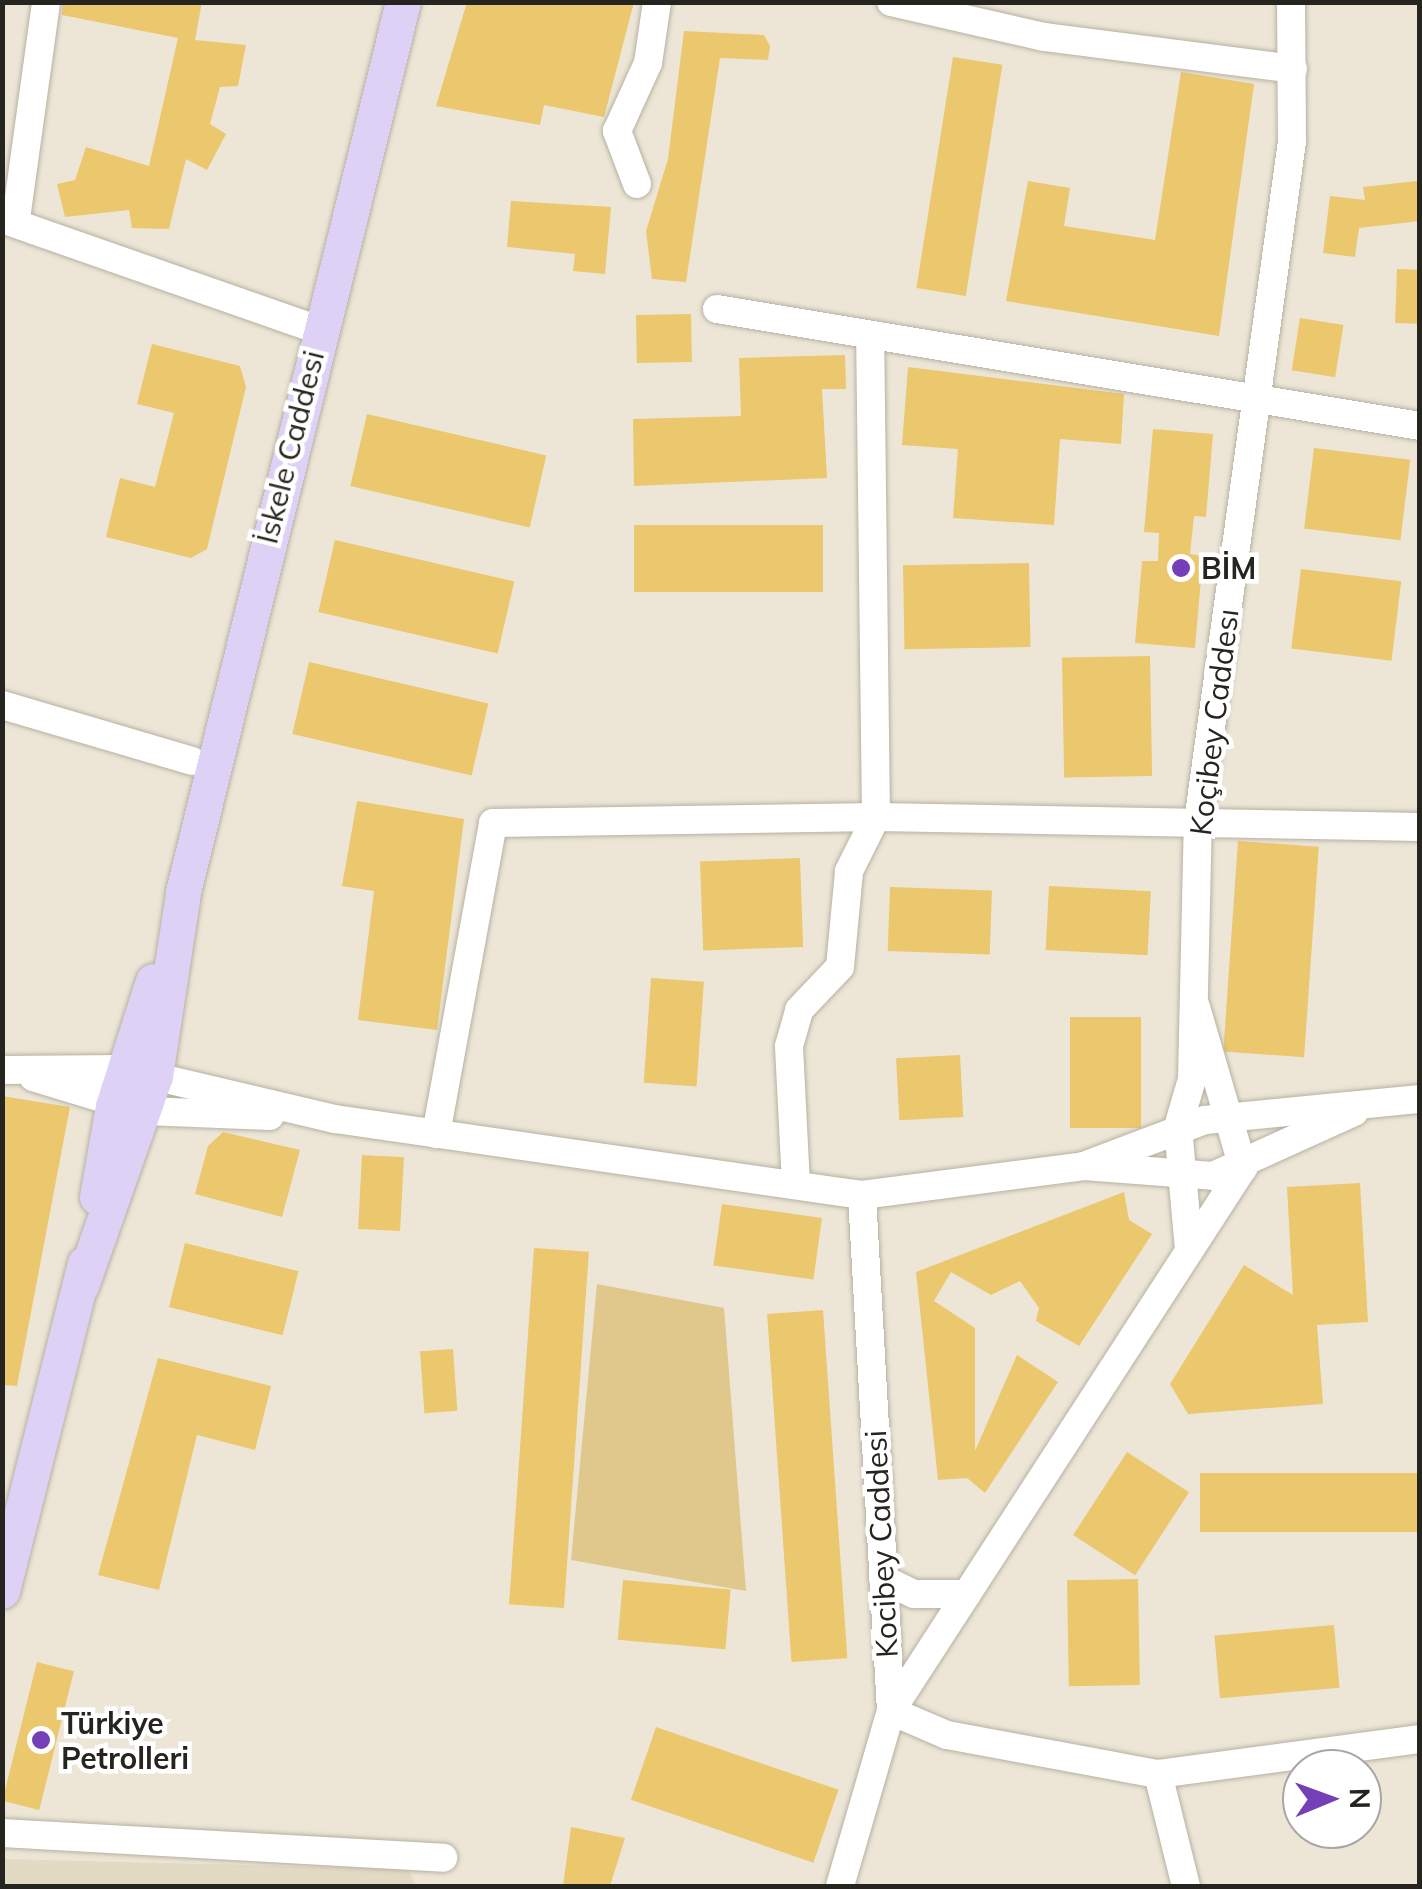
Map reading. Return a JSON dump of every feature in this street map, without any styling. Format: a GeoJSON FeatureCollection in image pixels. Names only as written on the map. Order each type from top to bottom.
{"type":"FeatureCollection","features":[{"type":"Feature","properties":{"kind":"main road","name":"İskele Caddesi"},"geometry":{"type":"LineString","coordinates":[[2,1592],[139,1072],[318,330],[403,2]]}},
{"type":"Feature","properties":{"kind":"street"},"geometry":{"type":"LineString","coordinates":[[46,2],[9,219],[318,330]]}},
{"type":"Feature","properties":{"kind":"street"},"geometry":{"type":"LineString","coordinates":[[637,184],[618,131],[648,63],[657,2]]}},
{"type":"Feature","properties":{"kind":"street"},"geometry":{"type":"LineString","coordinates":[[891,2],[1044,37],[1294,69]]}},
{"type":"Feature","properties":{"kind":"street","name":"Koçibey Caddesı"},"geometry":{"type":"LineString","coordinates":[[1188,1254],[1178,1127],[1196,1007],[1198,822],[1292,141],[1291,2]]}},
{"type":"Feature","properties":{"kind":"street"},"geometry":{"type":"LineString","coordinates":[[717,309],[870,339],[1420,426]]}},
{"type":"Feature","properties":{"kind":"street"},"geometry":{"type":"LineString","coordinates":[[796,1185],[789,1046],[799,1010],[840,968],[849,871],[876,817],[870,339]]}},
{"type":"Feature","properties":{"kind":"street"},"geometry":{"type":"LineString","coordinates":[[2,705],[192,761]]}},
{"type":"Feature","properties":{"kind":"street"},"geometry":{"type":"LineString","coordinates":[[436,1134],[493,822],[876,817],[1420,828]]}},
{"type":"Feature","properties":{"kind":"street","name":"Koçibey Caddesı"},"geometry":{"type":"LineString","coordinates":[[1196,1007],[1231,1118],[1242,1168]]}},
{"type":"Feature","properties":{"kind":"street"},"geometry":{"type":"LineString","coordinates":[[10,1071],[129,1108],[334,1119]]}},
{"type":"Feature","properties":{"kind":"street"},"geometry":{"type":"LineString","coordinates":[[10,1071],[139,1072],[334,1119],[862,1195],[1084,1166],[1183,1179],[1242,1168],[1354,1112]]}},
{"type":"Feature","properties":{"kind":"street"},"geometry":{"type":"LineString","coordinates":[[1084,1166],[1178,1127],[1231,1118],[1354,1112],[1420,1100]]}},
{"type":"Feature","properties":{"kind":"street"},"geometry":{"type":"LineString","coordinates":[[1242,1168],[891,1711],[947,1735],[1158,1774],[1420,1739]]}},
{"type":"Feature","properties":{"kind":"street","name":"Kocibey Caddesi"},"geometry":{"type":"LineString","coordinates":[[840,1886],[891,1711],[862,1195]]}},
{"type":"Feature","properties":{"kind":"street"},"geometry":{"type":"LineString","coordinates":[[883,1579],[937,1598],[968,1594]]}},
{"type":"Feature","properties":{"kind":"street"},"geometry":{"type":"LineString","coordinates":[[1158,1774],[1186,1886]]}},
{"type":"Feature","properties":{"kind":"street"},"geometry":{"type":"LineString","coordinates":[[2,1833],[58,1843],[443,1858]]}},
{"type":"Feature","properties":{"kind":"shaded area"},"geometry":{"type":"Polygon","coordinates":[[[597,1284],[724,1308],[746,1591],[571,1560],[597,1284]]]}},
{"type":"Feature","properties":{"kind":"shaded area"},"geometry":{"type":"Polygon","coordinates":[[[3,1859],[408,1869],[416,1886],[3,1886],[3,1859]]]}},
{"type":"Feature","properties":{"kind":"building"},"geometry":{"type":"Polygon","coordinates":[[[63,2],[202,2],[195,40],[246,45],[238,86],[220,87],[210,124],[226,134],[207,170],[186,159],[169,229],[132,228],[129,210],[65,217],[57,184],[75,180],[86,147],[149,166],[178,38],[62,15],[63,2]]]}},
{"type":"Feature","properties":{"kind":"building"},"geometry":{"type":"Polygon","coordinates":[[[467,2],[634,2],[604,117],[544,105],[540,125],[436,106],[467,2]]]}},
{"type":"Feature","properties":{"kind":"building"},"geometry":{"type":"Polygon","coordinates":[[[684,31],[764,35],[770,46],[768,60],[720,58],[686,282],[652,279],[646,231],[668,159],[684,31]]]}},
{"type":"Feature","properties":{"kind":"building"},"geometry":{"type":"Polygon","coordinates":[[[953,57],[1002,65],[966,296],[916,288],[953,57]]]}},
{"type":"Feature","properties":{"kind":"building"},"geometry":{"type":"Polygon","coordinates":[[[1181,72],[1254,84],[1219,336],[1006,301],[1028,181],[1070,188],[1064,226],[1155,240],[1181,72]]]}},
{"type":"Feature","properties":{"kind":"building"},"geometry":{"type":"Polygon","coordinates":[[[1417,181],[1420,221],[1359,228],[1355,257],[1323,253],[1330,196],[1365,200],[1363,187],[1417,181]]]}},
{"type":"Feature","properties":{"kind":"building"},"geometry":{"type":"Polygon","coordinates":[[[511,201],[611,207],[605,274],[573,271],[575,254],[507,247],[511,201]]]}},
{"type":"Feature","properties":{"kind":"building"},"geometry":{"type":"Polygon","coordinates":[[[1397,269],[1420,270],[1418,324],[1395,323],[1397,269]]]}},
{"type":"Feature","properties":{"kind":"building"},"geometry":{"type":"Polygon","coordinates":[[[691,314],[692,362],[637,363],[636,315],[691,314]]]}},
{"type":"Feature","properties":{"kind":"building"},"geometry":{"type":"Polygon","coordinates":[[[1300,318],[1343,325],[1335,377],[1292,370],[1300,318]]]}},
{"type":"Feature","properties":{"kind":"building"},"geometry":{"type":"Polygon","coordinates":[[[152,344],[240,366],[246,387],[207,549],[191,558],[106,537],[120,478],[155,487],[174,413],[137,404],[152,344]]]}},
{"type":"Feature","properties":{"kind":"building"},"geometry":{"type":"Polygon","coordinates":[[[845,355],[846,389],[822,389],[827,478],[634,486],[633,419],[741,416],[739,358],[845,355]]]}},
{"type":"Feature","properties":{"kind":"building"},"geometry":{"type":"Polygon","coordinates":[[[908,367],[1124,394],[1121,444],[1060,439],[1054,525],[953,518],[958,449],[902,445],[908,367]]]}},
{"type":"Feature","properties":{"kind":"building"},"geometry":{"type":"Polygon","coordinates":[[[367,414],[546,455],[530,527],[350,486],[367,414]]]}},
{"type":"Feature","properties":{"kind":"building"},"geometry":{"type":"Polygon","coordinates":[[[1153,429],[1213,434],[1206,517],[1194,516],[1190,554],[1203,556],[1195,648],[1135,643],[1142,561],[1158,561],[1159,533],[1144,532],[1153,429]]]}},
{"type":"Feature","properties":{"kind":"building"},"geometry":{"type":"Polygon","coordinates":[[[1314,448],[1410,460],[1400,540],[1304,528],[1314,448]]]}},
{"type":"Feature","properties":{"kind":"building"},"geometry":{"type":"Polygon","coordinates":[[[634,525],[823,525],[823,592],[634,592],[634,525]]]}},
{"type":"Feature","properties":{"kind":"building"},"geometry":{"type":"Polygon","coordinates":[[[335,540],[514,581],[498,653],[318,612],[335,540]]]}},
{"type":"Feature","properties":{"kind":"building"},"geometry":{"type":"Polygon","coordinates":[[[1029,563],[1030,647],[904,649],[903,565],[1029,563]]]}},
{"type":"Feature","properties":{"kind":"building"},"geometry":{"type":"Polygon","coordinates":[[[1301,569],[1401,581],[1391,661],[1291,648],[1301,569]]]}},
{"type":"Feature","properties":{"kind":"building"},"geometry":{"type":"Polygon","coordinates":[[[1150,656],[1152,776],[1064,778],[1062,658],[1150,656]]]}},
{"type":"Feature","properties":{"kind":"building"},"geometry":{"type":"Polygon","coordinates":[[[309,662],[488,703],[472,775],[292,734],[309,662]]]}},
{"type":"Feature","properties":{"kind":"building"},"geometry":{"type":"Polygon","coordinates":[[[357,801],[464,819],[437,1030],[358,1020],[374,891],[342,886],[357,801]]]}},
{"type":"Feature","properties":{"kind":"building"},"geometry":{"type":"Polygon","coordinates":[[[1238,841],[1319,847],[1304,1057],[1223,1051],[1238,841]]]}},
{"type":"Feature","properties":{"kind":"building"},"geometry":{"type":"Polygon","coordinates":[[[800,858],[803,947],[703,950],[700,861],[800,858]]]}},
{"type":"Feature","properties":{"kind":"building"},"geometry":{"type":"Polygon","coordinates":[[[1049,886],[1151,891],[1148,955],[1046,950],[1049,886]]]}},
{"type":"Feature","properties":{"kind":"building"},"geometry":{"type":"Polygon","coordinates":[[[890,887],[992,891],[990,955],[888,951],[890,887]]]}},
{"type":"Feature","properties":{"kind":"building"},"geometry":{"type":"Polygon","coordinates":[[[651,978],[704,982],[697,1086],[644,1083],[651,978]]]}},
{"type":"Feature","properties":{"kind":"building"},"geometry":{"type":"Polygon","coordinates":[[[1070,1017],[1141,1017],[1141,1128],[1070,1128],[1070,1017]]]}},
{"type":"Feature","properties":{"kind":"building"},"geometry":{"type":"Polygon","coordinates":[[[960,1055],[963,1117],[899,1120],[896,1058],[960,1055]]]}},
{"type":"Feature","properties":{"kind":"building"},"geometry":{"type":"Polygon","coordinates":[[[2,1096],[70,1107],[17,1386],[2,1385],[2,1096]]]}},
{"type":"Feature","properties":{"kind":"building"},"geometry":{"type":"Polygon","coordinates":[[[223,1132],[300,1150],[282,1217],[195,1194],[208,1146],[223,1132]]]}},
{"type":"Feature","properties":{"kind":"building"},"geometry":{"type":"Polygon","coordinates":[[[362,1155],[404,1157],[400,1231],[358,1229],[362,1155]]]}},
{"type":"Feature","properties":{"kind":"building"},"geometry":{"type":"Polygon","coordinates":[[[1360,1183],[1368,1322],[1317,1325],[1323,1404],[1188,1414],[1170,1384],[1244,1265],[1293,1295],[1287,1187],[1360,1183]]]}},
{"type":"Feature","properties":{"kind":"building"},"geometry":{"type":"Polygon","coordinates":[[[1124,1192],[1129,1220],[1152,1234],[1079,1346],[1036,1321],[1039,1308],[1020,1281],[991,1295],[951,1272],[934,1301],[975,1328],[975,1451],[1017,1355],[1058,1382],[985,1493],[967,1478],[938,1480],[916,1272],[1124,1192]]]}},
{"type":"Feature","properties":{"kind":"building"},"geometry":{"type":"Polygon","coordinates":[[[722,1204],[822,1218],[813,1279],[713,1265],[722,1204]]]}},
{"type":"Feature","properties":{"kind":"building"},"geometry":{"type":"Polygon","coordinates":[[[185,1243],[299,1271],[283,1335],[169,1307],[185,1243]]]}},
{"type":"Feature","properties":{"kind":"building"},"geometry":{"type":"Polygon","coordinates":[[[534,1248],[589,1252],[564,1608],[509,1604],[534,1248]]]}},
{"type":"Feature","properties":{"kind":"building"},"geometry":{"type":"Polygon","coordinates":[[[823,1310],[847,1658],[791,1662],[767,1314],[823,1310]]]}},
{"type":"Feature","properties":{"kind":"building"},"geometry":{"type":"Polygon","coordinates":[[[453,1349],[457,1411],[424,1413],[420,1351],[453,1349]]]}},
{"type":"Feature","properties":{"kind":"building"},"geometry":{"type":"Polygon","coordinates":[[[158,1358],[271,1386],[255,1450],[197,1435],[159,1590],[98,1575],[158,1358]]]}},
{"type":"Feature","properties":{"kind":"building"},"geometry":{"type":"Polygon","coordinates":[[[1127,1452],[1189,1492],[1135,1575],[1073,1535],[1127,1452]]]}},
{"type":"Feature","properties":{"kind":"building"},"geometry":{"type":"Polygon","coordinates":[[[1200,1473],[1420,1473],[1420,1532],[1200,1532],[1200,1473]]]}},
{"type":"Feature","properties":{"kind":"building"},"geometry":{"type":"Polygon","coordinates":[[[1138,1579],[1140,1685],[1069,1686],[1067,1580],[1138,1579]]]}},
{"type":"Feature","properties":{"kind":"building"},"geometry":{"type":"Polygon","coordinates":[[[623,1580],[731,1589],[725,1649],[618,1640],[623,1580]]]}},
{"type":"Feature","properties":{"kind":"building"},"geometry":{"type":"Polygon","coordinates":[[[1334,1625],[1339,1688],[1220,1698],[1214,1635],[1334,1625]]]}},
{"type":"Feature","properties":{"kind":"building"},"geometry":{"type":"Polygon","coordinates":[[[37,1662],[74,1671],[39,1810],[2,1801],[37,1662]]]}},
{"type":"Feature","properties":{"kind":"building"},"geometry":{"type":"Polygon","coordinates":[[[656,1727],[838,1790],[813,1863],[631,1800],[656,1727]]]}},
{"type":"Feature","properties":{"kind":"building"},"geometry":{"type":"Polygon","coordinates":[[[571,1827],[625,1838],[610,1886],[563,1886],[571,1827]]]}},
{"type":"Feature","properties":{"kind":"place","name":"BİM"},"geometry":{"type":"Point","coordinates":[1181,568]}},
{"type":"Feature","properties":{"kind":"place","name":"Türkiye Petrolleri"},"geometry":{"type":"Point","coordinates":[41,1740]}}]}
